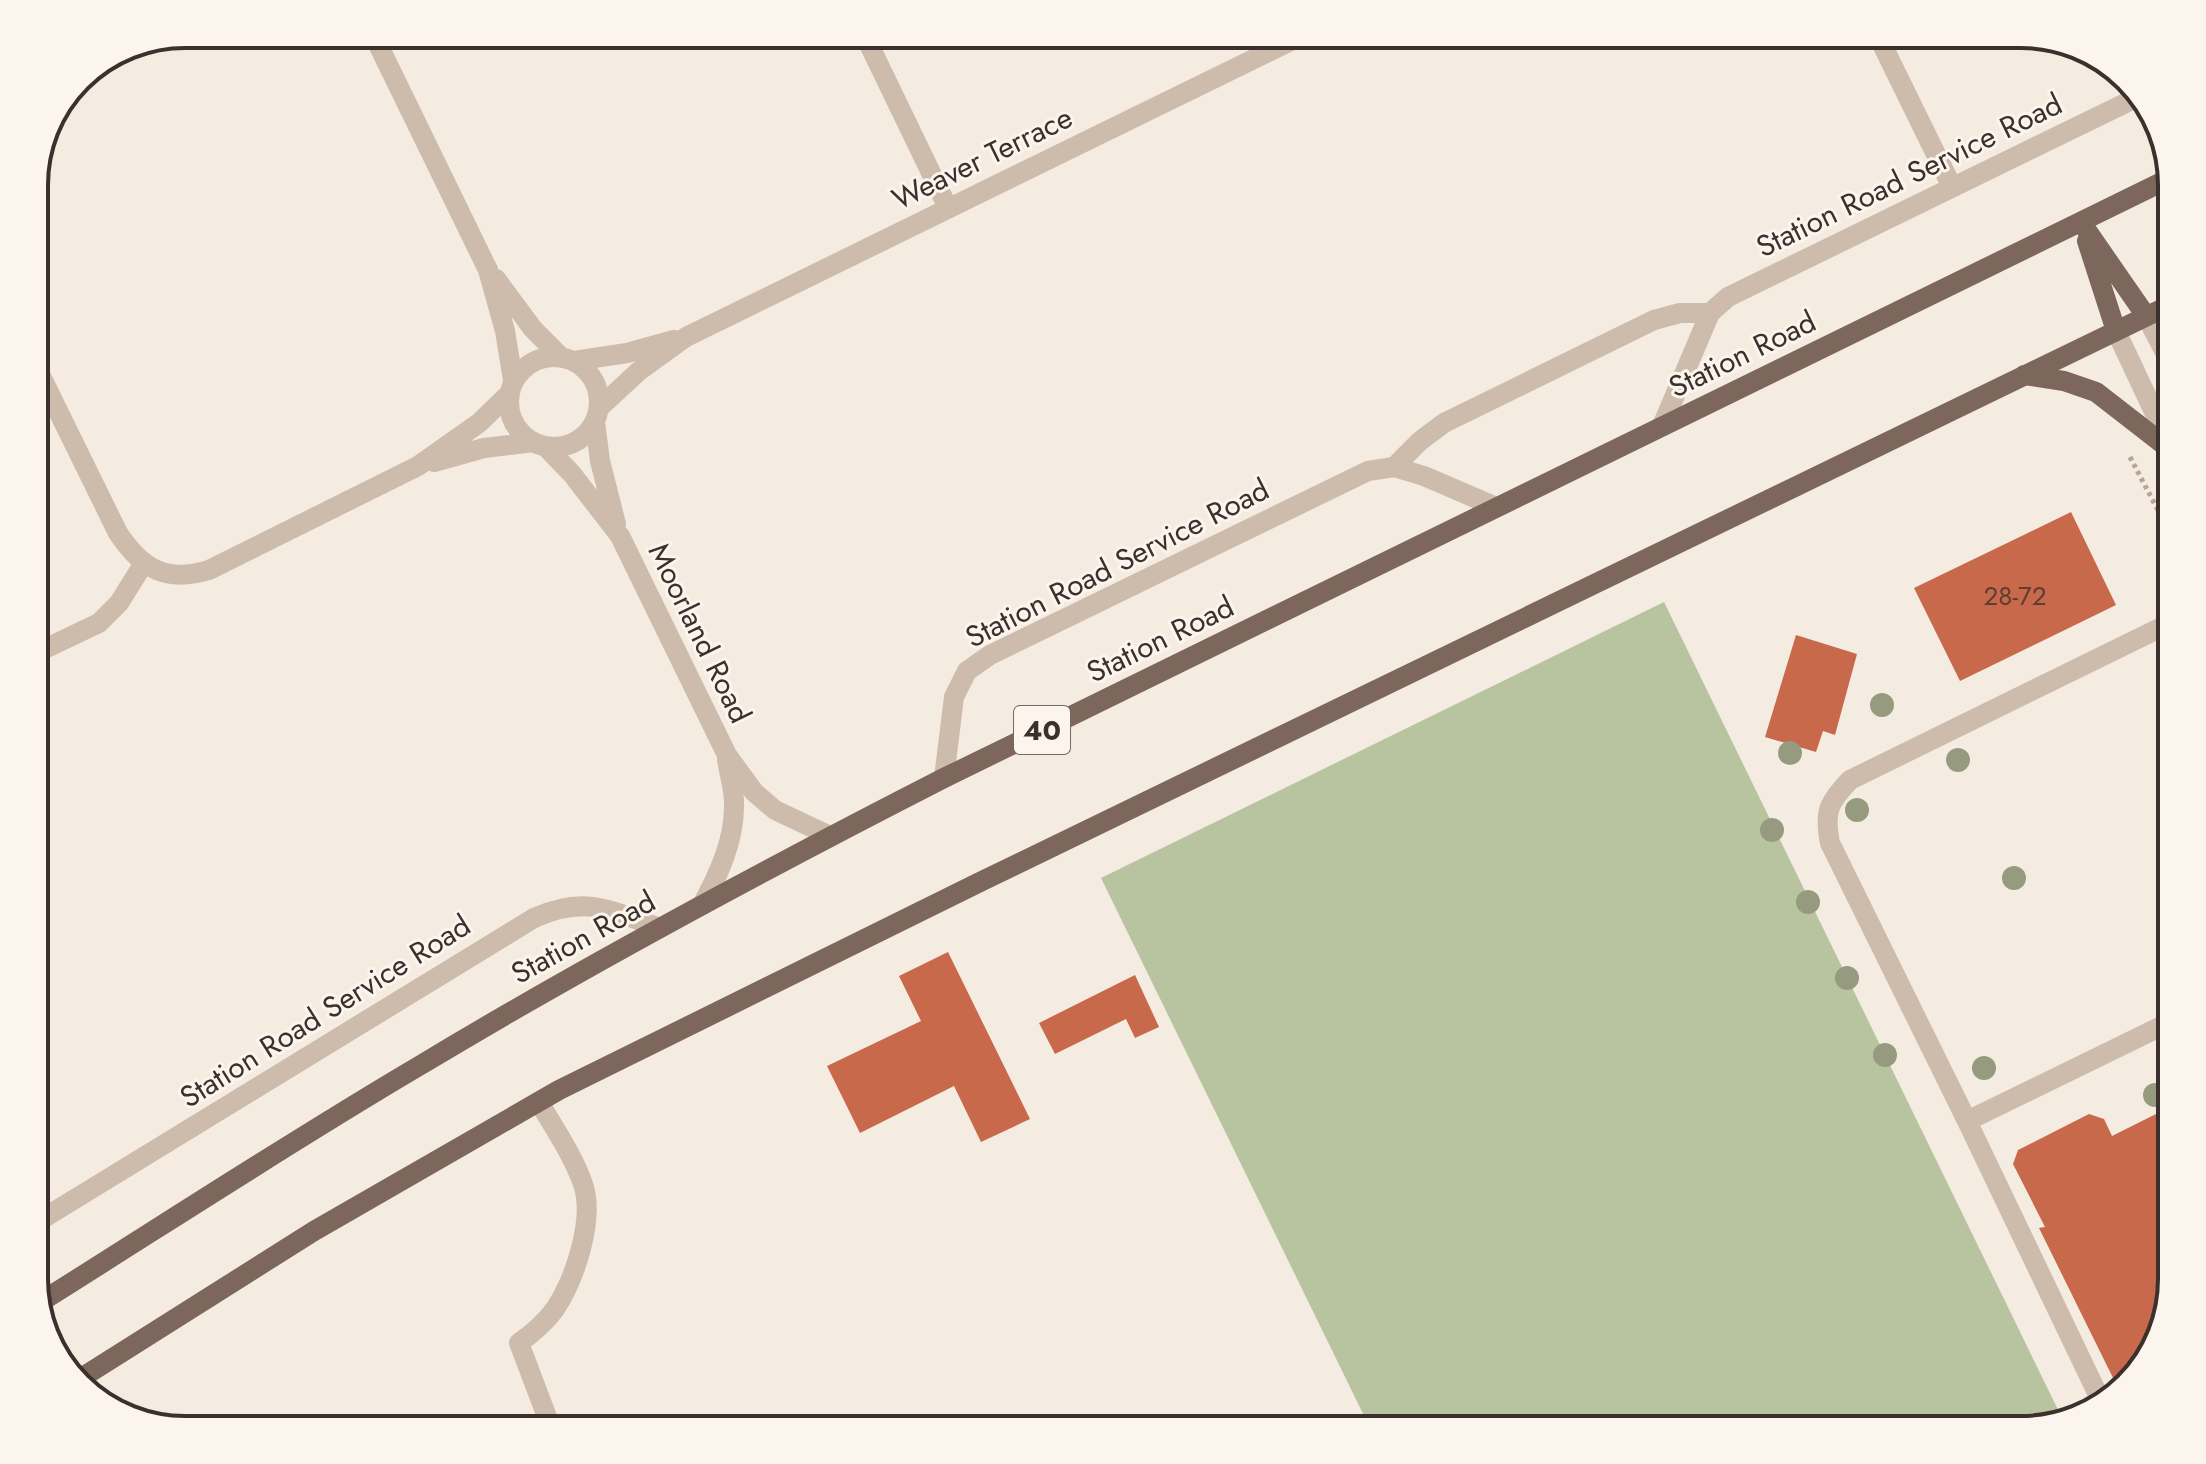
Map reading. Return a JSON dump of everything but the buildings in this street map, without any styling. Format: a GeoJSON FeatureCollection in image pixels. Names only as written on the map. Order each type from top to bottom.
{"type":"FeatureCollection","features":[{"type":"Feature","properties":{"kind":"main road","name":"Station Road"},"geometry":{"type":"LineString","coordinates":[[50,1296],[419,1066],[660,928],[830,836],[2158,184]]}},
{"type":"Feature","properties":{"kind":"main road"},"geometry":{"type":"LineString","coordinates":[[2081,222],[2146,316]]}},
{"type":"Feature","properties":{"kind":"main road"},"geometry":{"type":"LineString","coordinates":[[2081,222],[2116,331]]}},
{"type":"Feature","properties":{"kind":"main road"},"geometry":{"type":"LineString","coordinates":[[87,1374],[314,1231],[539,1102],[995,875],[2158,310]]}},
{"type":"Feature","properties":{"kind":"main road"},"geometry":{"type":"LineString","coordinates":[[2024,375],[2064,381],[2096,392],[2158,439]]}},
{"type":"Feature","properties":{"kind":"street"},"geometry":{"type":"LineString","coordinates":[[380,48],[488,270],[505,331],[511,387],[509,408],[513,422],[521,434],[540,445]]}},
{"type":"Feature","properties":{"kind":"street"},"geometry":{"type":"LineString","coordinates":[[871,48],[948,208]]}},
{"type":"Feature","properties":{"kind":"street","name":"Weaver Terrace"},"geometry":{"type":"LineString","coordinates":[[597,415],[639,371],[686,337],[1276,48]]}},
{"type":"Feature","properties":{"kind":"street"},"geometry":{"type":"LineString","coordinates":[[1884,48],[1952,187]]}},
{"type":"Feature","properties":{"kind":"street","name":"Station Road Service Road"},"geometry":{"type":"LineString","coordinates":[[944,778],[954,697],[967,671],[990,655],[1368,471],[1394,467],[1444,423],[1640,327],[1680,313],[1710,313],[1728,297],[2129,101]]}},
{"type":"Feature","properties":{"kind":"street"},"geometry":{"type":"LineString","coordinates":[[418,466],[484,448],[561,447],[586,434],[597,415],[594,381],[586,370],[533,329],[488,270]]}},
{"type":"Feature","properties":{"kind":"street"},"geometry":{"type":"LineString","coordinates":[[1662,426],[1710,313]]}},
{"type":"Feature","properties":{"kind":"street"},"geometry":{"type":"LineString","coordinates":[[2146,316],[2158,339]]}},
{"type":"Feature","properties":{"kind":"street"},"geometry":{"type":"LineString","coordinates":[[2116,331],[2158,420]]}},
{"type":"Feature","properties":{"kind":"street","name":"Weaver Terrace"},"geometry":{"type":"LineString","coordinates":[[568,359],[627,353],[686,337]]}},
{"type":"Feature","properties":{"kind":"street"},"geometry":{"type":"LineString","coordinates":[[48,390],[128,549],[144,563],[170,576],[188,576],[209,570],[418,466],[479,423],[511,387],[522,369],[547,357],[568,359]]}},
{"type":"Feature","properties":{"kind":"street","name":"Moorland Road"},"geometry":{"type":"LineString","coordinates":[[597,415],[600,461],[620,536],[727,755],[754,792],[775,810],[830,836]]}},
{"type":"Feature","properties":{"kind":"street","name":"Moorland Road"},"geometry":{"type":"LineString","coordinates":[[540,445],[572,474],[620,536]]}},
{"type":"Feature","properties":{"kind":"street"},"geometry":{"type":"LineString","coordinates":[[1394,467],[1424,476],[1496,507]]}},
{"type":"Feature","properties":{"kind":"street"},"geometry":{"type":"LineString","coordinates":[[48,647],[99,623],[110,614],[144,563]]}},
{"type":"Feature","properties":{"kind":"street"},"geometry":{"type":"LineString","coordinates":[[2097,1393],[1830,843],[1825,817],[1835,796],[1850,780],[2158,629]]}},
{"type":"Feature","properties":{"kind":"street","name":"Moorland Road"},"geometry":{"type":"LineString","coordinates":[[702,905],[729,842],[734,804],[727,755]]}},
{"type":"Feature","properties":{"kind":"street","name":"Station Road Service Road"},"geometry":{"type":"LineString","coordinates":[[48,1215],[534,918],[558,907],[580,904],[599,907],[660,928]]}},
{"type":"Feature","properties":{"kind":"street"},"geometry":{"type":"LineString","coordinates":[[1967,1121],[2158,1028]]}},
{"type":"Feature","properties":{"kind":"street"},"geometry":{"type":"LineString","coordinates":[[539,1102],[583,1183],[587,1201],[586,1225],[573,1275],[555,1308],[536,1330],[519,1343],[547,1416]]}},
{"type":"Feature","properties":{"kind":"green space"},"geometry":{"type":"Polygon","coordinates":[[[1664,602],[2058,1411],[2021,1416],[1364,1416],[1101,878],[1664,602]]]}}]}
